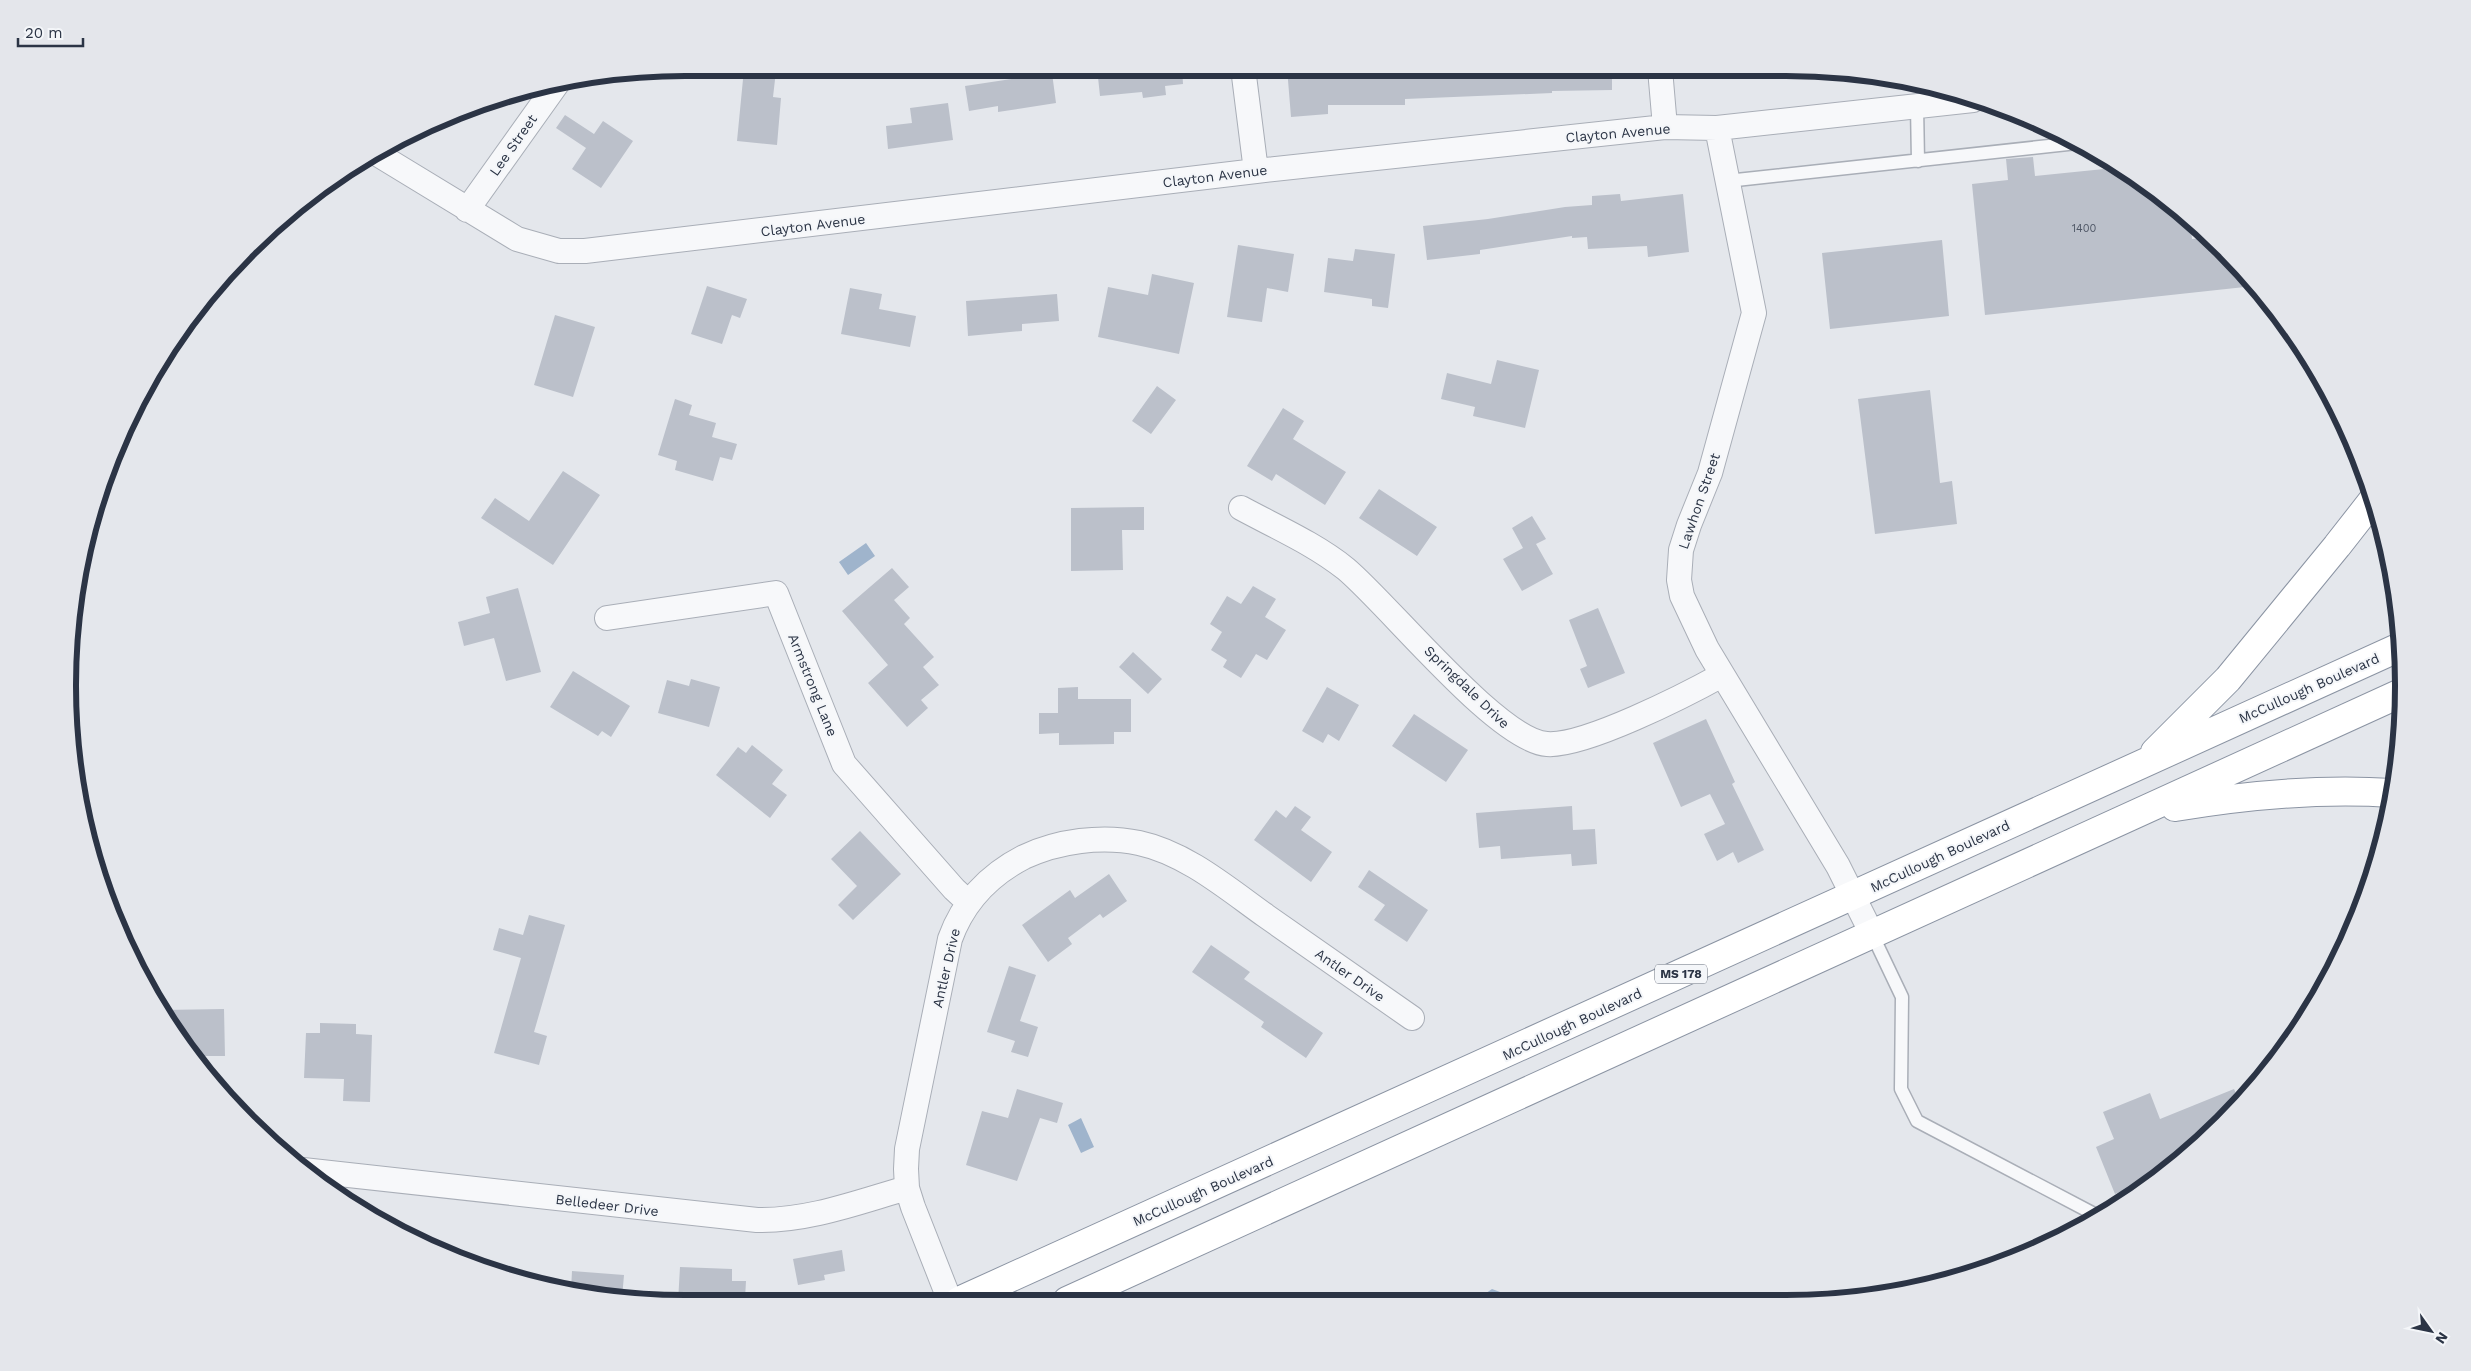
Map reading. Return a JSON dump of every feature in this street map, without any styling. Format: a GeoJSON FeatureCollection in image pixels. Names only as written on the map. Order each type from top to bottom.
{"type":"FeatureCollection","features":[{"type":"Feature","properties":{"kind":"highway"},"geometry":{"type":"LineString","coordinates":[[2144,763],[2228,678],[2367,507]]}},
{"type":"Feature","properties":{"kind":"highway","name":"McCullough Boulevard"},"geometry":{"type":"LineString","coordinates":[[972,1295],[1472,1070],[2393,650]]}},
{"type":"Feature","properties":{"kind":"highway"},"geometry":{"type":"LineString","coordinates":[[1080,1295],[2394,696]]}},
{"type":"Feature","properties":{"kind":"highway"},"geometry":{"type":"LineString","coordinates":[[2136,814],[2249,795],[2302,791],[2385,793]]}},
{"type":"Feature","properties":{"kind":"highway"},"geometry":{"type":"LineString","coordinates":[[1472,1070],[1485,1110]]}},
{"type":"Feature","properties":{"kind":"highway"},"geometry":{"type":"LineString","coordinates":[[1018,1295],[1088,1263],[1144,1217]]}},
{"type":"Feature","properties":{"kind":"street"},"geometry":{"type":"LineString","coordinates":[[1244,76],[1256,171]]}},
{"type":"Feature","properties":{"kind":"street"},"geometry":{"type":"LineString","coordinates":[[1661,76],[1666,127]]}},
{"type":"Feature","properties":{"kind":"street","name":"Lee Street"},"geometry":{"type":"LineString","coordinates":[[467,210],[551,92]]}},
{"type":"Feature","properties":{"kind":"street","name":"Clayton Avenue"},"geometry":{"type":"LineString","coordinates":[[382,157],[510,235],[538,246],[560,251],[585,252],[1256,171],[1666,127],[1717,128],[1958,102]]}},
{"type":"Feature","properties":{"kind":"street","name":"Lawhon Street"},"geometry":{"type":"LineString","coordinates":[[1717,128],[1754,314],[1710,473],[1688,525],[1679,567],[1682,596],[1706,649],[1838,866],[1872,934]]}},
{"type":"Feature","properties":{"kind":"street","name":"Springdale Drive"},"geometry":{"type":"LineString","coordinates":[[1241,508],[1306,542],[1346,569],[1492,714],[1520,736],[1532,741],[1557,744],[1573,741],[1655,708],[1722,675]]}},
{"type":"Feature","properties":{"kind":"street","name":"Armstrong Lane"},"geometry":{"type":"LineString","coordinates":[[607,618],[776,593],[844,764],[954,889],[968,902]]}},
{"type":"Feature","properties":{"kind":"street","name":"Antler Drive"},"geometry":{"type":"LineString","coordinates":[[948,1295],[907,1188],[908,1149],[950,939],[958,919],[968,902],[990,880],[1016,862],[1034,852],[1056,845],[1082,841],[1113,840],[1140,843],[1163,851],[1212,878],[1412,1018]]}},
{"type":"Feature","properties":{"kind":"street","name":"Belledeer Drive"},"geometry":{"type":"LineString","coordinates":[[319,1172],[757,1220],[784,1221],[806,1217],[907,1188]]}},
{"type":"Feature","properties":{"kind":"lane"},"geometry":{"type":"LineString","coordinates":[[1917,106],[1918,161]]}},
{"type":"Feature","properties":{"kind":"lane"},"geometry":{"type":"LineString","coordinates":[[1727,181],[2065,144]]}},
{"type":"Feature","properties":{"kind":"lane"},"geometry":{"type":"LineString","coordinates":[[1872,934],[1902,997],[1902,1089],[1917,1121],[2090,1213]]}},
{"type":"Feature","properties":{"kind":"water"},"geometry":{"type":"Polygon","coordinates":[[[866,543],[875,556],[848,575],[839,562],[866,543]]]}},
{"type":"Feature","properties":{"kind":"water"},"geometry":{"type":"Polygon","coordinates":[[[1081,1118],[1094,1147],[1081,1153],[1068,1125],[1081,1118]]]}},
{"type":"Feature","properties":{"kind":"water"},"geometry":{"type":"Polygon","coordinates":[[[1492,1289],[1508,1295],[1483,1295],[1492,1289]]]}},
{"type":"Feature","properties":{"kind":"building"},"geometry":{"type":"Polygon","coordinates":[[[743,76],[775,76],[773,97],[781,98],[777,145],[737,141],[743,76]]]}},
{"type":"Feature","properties":{"kind":"building"},"geometry":{"type":"Polygon","coordinates":[[[1032,76],[1052,76],[1056,103],[998,112],[998,106],[969,111],[965,86],[1032,76]]]}},
{"type":"Feature","properties":{"kind":"building"},"geometry":{"type":"Polygon","coordinates":[[[1098,76],[1182,76],[1183,84],[1165,86],[1166,95],[1143,98],[1142,92],[1100,96],[1098,76]]]}},
{"type":"Feature","properties":{"kind":"building"},"geometry":{"type":"Polygon","coordinates":[[[1288,76],[1612,76],[1612,90],[1552,91],[1552,93],[1405,99],[1405,105],[1328,105],[1328,114],[1291,117],[1288,76]]]}},
{"type":"Feature","properties":{"kind":"building"},"geometry":{"type":"Polygon","coordinates":[[[948,103],[953,140],[888,149],[886,126],[912,123],[910,108],[948,103]]]}},
{"type":"Feature","properties":{"kind":"building"},"geometry":{"type":"Polygon","coordinates":[[[565,115],[594,134],[603,121],[633,141],[601,188],[572,169],[586,148],[556,128],[565,115]]]}},
{"type":"Feature","properties":{"kind":"building"},"geometry":{"type":"Polygon","coordinates":[[[2033,157],[2035,176],[2104,169],[2104,167],[2156,202],[2187,227],[2191,231],[2192,239],[2199,239],[2246,287],[1985,315],[1972,184],[2008,180],[2006,159],[2033,157]]]}},
{"type":"Feature","properties":{"kind":"building"},"geometry":{"type":"Polygon","coordinates":[[[1620,194],[1621,201],[1683,194],[1689,252],[1648,257],[1647,246],[1588,249],[1587,237],[1572,238],[1572,236],[1480,250],[1480,254],[1427,260],[1423,226],[1592,205],[1592,196],[1620,194]]]}},
{"type":"Feature","properties":{"kind":"building"},"geometry":{"type":"Polygon","coordinates":[[[1942,240],[1949,316],[1830,329],[1822,253],[1942,240]]]}},
{"type":"Feature","properties":{"kind":"building"},"geometry":{"type":"Polygon","coordinates":[[[1238,245],[1294,254],[1288,292],[1267,288],[1262,322],[1227,317],[1238,245]]]}},
{"type":"Feature","properties":{"kind":"building"},"geometry":{"type":"Polygon","coordinates":[[[1355,249],[1395,254],[1388,308],[1372,306],[1372,299],[1324,292],[1328,258],[1353,261],[1355,249]]]}},
{"type":"Feature","properties":{"kind":"building"},"geometry":{"type":"Polygon","coordinates":[[[1152,274],[1194,283],[1179,354],[1098,337],[1108,287],[1148,295],[1152,274]]]}},
{"type":"Feature","properties":{"kind":"building"},"geometry":{"type":"Polygon","coordinates":[[[707,286],[747,299],[740,318],[732,315],[722,344],[691,334],[707,286]]]}},
{"type":"Feature","properties":{"kind":"building"},"geometry":{"type":"Polygon","coordinates":[[[850,288],[882,294],[879,309],[916,316],[910,347],[841,334],[850,288]]]}},
{"type":"Feature","properties":{"kind":"building"},"geometry":{"type":"Polygon","coordinates":[[[1057,294],[1059,321],[1022,324],[1022,331],[968,336],[966,301],[1057,294]]]}},
{"type":"Feature","properties":{"kind":"building"},"geometry":{"type":"Polygon","coordinates":[[[555,315],[595,327],[573,397],[534,385],[555,315]]]}},
{"type":"Feature","properties":{"kind":"building"},"geometry":{"type":"Polygon","coordinates":[[[1497,360],[1539,370],[1525,428],[1473,416],[1475,407],[1441,399],[1447,373],[1491,384],[1497,360]]]}},
{"type":"Feature","properties":{"kind":"building"},"geometry":{"type":"Polygon","coordinates":[[[1157,386],[1176,400],[1151,434],[1132,421],[1157,386]]]}},
{"type":"Feature","properties":{"kind":"building"},"geometry":{"type":"Polygon","coordinates":[[[1930,390],[1940,483],[1952,481],[1957,524],[1875,534],[1858,399],[1930,390]]]}},
{"type":"Feature","properties":{"kind":"building"},"geometry":{"type":"Polygon","coordinates":[[[675,399],[692,405],[689,415],[716,423],[712,437],[737,444],[732,460],[720,457],[713,481],[675,470],[677,461],[658,455],[675,399]]]}},
{"type":"Feature","properties":{"kind":"building"},"geometry":{"type":"Polygon","coordinates":[[[1283,408],[1304,421],[1293,439],[1346,472],[1325,505],[1276,474],[1272,481],[1247,466],[1283,408]]]}},
{"type":"Feature","properties":{"kind":"building"},"geometry":{"type":"Polygon","coordinates":[[[563,471],[600,495],[553,565],[481,518],[495,498],[529,521],[563,471]]]}},
{"type":"Feature","properties":{"kind":"building"},"geometry":{"type":"Polygon","coordinates":[[[1379,489],[1437,527],[1417,556],[1359,518],[1379,489]]]}},
{"type":"Feature","properties":{"kind":"building"},"geometry":{"type":"Polygon","coordinates":[[[1144,507],[1144,530],[1122,530],[1123,570],[1071,571],[1071,508],[1144,507]]]}},
{"type":"Feature","properties":{"kind":"building"},"geometry":{"type":"Polygon","coordinates":[[[1532,516],[1546,539],[1536,544],[1553,574],[1522,591],[1503,559],[1523,548],[1512,528],[1532,516]]]}},
{"type":"Feature","properties":{"kind":"building"},"geometry":{"type":"Polygon","coordinates":[[[892,568],[909,587],[894,600],[910,618],[904,624],[934,657],[923,667],[939,685],[921,700],[928,708],[907,727],[868,683],[888,665],[842,611],[892,568]]]}},
{"type":"Feature","properties":{"kind":"building"},"geometry":{"type":"Polygon","coordinates":[[[1253,586],[1276,599],[1265,617],[1286,630],[1267,660],[1256,654],[1241,678],[1223,667],[1227,660],[1211,650],[1222,632],[1210,624],[1227,596],[1241,604],[1253,586]]]}},
{"type":"Feature","properties":{"kind":"building"},"geometry":{"type":"Polygon","coordinates":[[[518,588],[541,672],[506,681],[494,638],[464,646],[458,622],[490,613],[486,597],[518,588]]]}},
{"type":"Feature","properties":{"kind":"building"},"geometry":{"type":"Polygon","coordinates":[[[1598,608],[1625,673],[1588,688],[1580,669],[1587,666],[1569,620],[1598,608]]]}},
{"type":"Feature","properties":{"kind":"building"},"geometry":{"type":"Polygon","coordinates":[[[1133,652],[1162,679],[1148,694],[1119,667],[1133,652]]]}},
{"type":"Feature","properties":{"kind":"building"},"geometry":{"type":"Polygon","coordinates":[[[573,671],[630,706],[611,737],[602,731],[598,736],[550,707],[573,671]]]}},
{"type":"Feature","properties":{"kind":"building"},"geometry":{"type":"Polygon","coordinates":[[[691,679],[720,687],[709,727],[658,713],[667,680],[689,686],[691,679]]]}},
{"type":"Feature","properties":{"kind":"building"},"geometry":{"type":"Polygon","coordinates":[[[1078,687],[1078,699],[1131,699],[1131,732],[1114,732],[1114,744],[1059,745],[1059,733],[1039,734],[1039,713],[1058,713],[1058,688],[1078,687]]]}},
{"type":"Feature","properties":{"kind":"building"},"geometry":{"type":"Polygon","coordinates":[[[1327,687],[1359,705],[1339,741],[1328,734],[1323,743],[1302,731],[1327,687]]]}},
{"type":"Feature","properties":{"kind":"building"},"geometry":{"type":"Polygon","coordinates":[[[1414,714],[1468,750],[1446,782],[1392,746],[1414,714]]]}},
{"type":"Feature","properties":{"kind":"building"},"geometry":{"type":"Polygon","coordinates":[[[1706,719],[1735,782],[1732,784],[1764,850],[1738,863],[1733,852],[1717,861],[1704,834],[1725,824],[1710,794],[1681,807],[1653,743],[1706,719]]]}},
{"type":"Feature","properties":{"kind":"building"},"geometry":{"type":"Polygon","coordinates":[[[752,745],[783,770],[772,784],[787,795],[770,818],[716,775],[738,747],[746,753],[752,745]]]}},
{"type":"Feature","properties":{"kind":"building"},"geometry":{"type":"Polygon","coordinates":[[[1295,806],[1311,817],[1301,830],[1332,852],[1311,882],[1254,840],[1276,810],[1286,818],[1295,806]]]}},
{"type":"Feature","properties":{"kind":"building"},"geometry":{"type":"Polygon","coordinates":[[[1572,806],[1573,830],[1595,829],[1597,864],[1572,866],[1571,854],[1501,859],[1500,846],[1479,848],[1476,813],[1572,806]]]}},
{"type":"Feature","properties":{"kind":"building"},"geometry":{"type":"Polygon","coordinates":[[[860,831],[901,874],[853,920],[838,905],[857,886],[831,859],[860,831]]]}},
{"type":"Feature","properties":{"kind":"building"},"geometry":{"type":"Polygon","coordinates":[[[1369,870],[1428,910],[1407,942],[1374,920],[1385,905],[1358,887],[1369,870]]]}},
{"type":"Feature","properties":{"kind":"building"},"geometry":{"type":"Polygon","coordinates":[[[1109,874],[1127,901],[1103,918],[1100,914],[1068,938],[1072,944],[1048,962],[1022,925],[1070,890],[1075,898],[1109,874]]]}},
{"type":"Feature","properties":{"kind":"building"},"geometry":{"type":"Polygon","coordinates":[[[529,915],[565,925],[534,1032],[547,1036],[539,1065],[494,1053],[521,958],[493,950],[499,928],[523,935],[529,915]]]}},
{"type":"Feature","properties":{"kind":"building"},"geometry":{"type":"Polygon","coordinates":[[[1211,945],[1250,972],[1244,979],[1323,1033],[1306,1058],[1261,1027],[1264,1022],[1192,972],[1211,945]]]}},
{"type":"Feature","properties":{"kind":"building"},"geometry":{"type":"Polygon","coordinates":[[[1009,966],[1036,975],[1020,1021],[1038,1027],[1028,1057],[1011,1052],[1015,1041],[987,1032],[1009,966]]]}},
{"type":"Feature","properties":{"kind":"building"},"geometry":{"type":"Polygon","coordinates":[[[224,1009],[225,1056],[202,1056],[170,1010],[224,1009]]]}},
{"type":"Feature","properties":{"kind":"building"},"geometry":{"type":"Polygon","coordinates":[[[320,1023],[356,1024],[356,1034],[372,1035],[370,1102],[343,1101],[344,1079],[304,1078],[306,1033],[320,1033],[320,1023]]]}},
{"type":"Feature","properties":{"kind":"building"},"geometry":{"type":"Polygon","coordinates":[[[1017,1089],[1063,1103],[1057,1123],[1040,1118],[1017,1181],[966,1165],[982,1111],[1008,1118],[1017,1089]]]}},
{"type":"Feature","properties":{"kind":"building"},"geometry":{"type":"Polygon","coordinates":[[[2234,1089],[2237,1095],[2187,1144],[2130,1188],[2115,1194],[2096,1147],[2114,1139],[2103,1112],[2150,1093],[2160,1119],[2234,1089]]]}},
{"type":"Feature","properties":{"kind":"building"},"geometry":{"type":"Polygon","coordinates":[[[842,1250],[845,1271],[824,1275],[825,1280],[798,1285],[793,1259],[842,1250]]]}},
{"type":"Feature","properties":{"kind":"building"},"geometry":{"type":"Polygon","coordinates":[[[680,1267],[732,1269],[732,1281],[746,1281],[745,1295],[678,1295],[680,1267]]]}},
{"type":"Feature","properties":{"kind":"building"},"geometry":{"type":"Polygon","coordinates":[[[572,1271],[624,1275],[623,1291],[571,1284],[572,1271]]]}}]}
